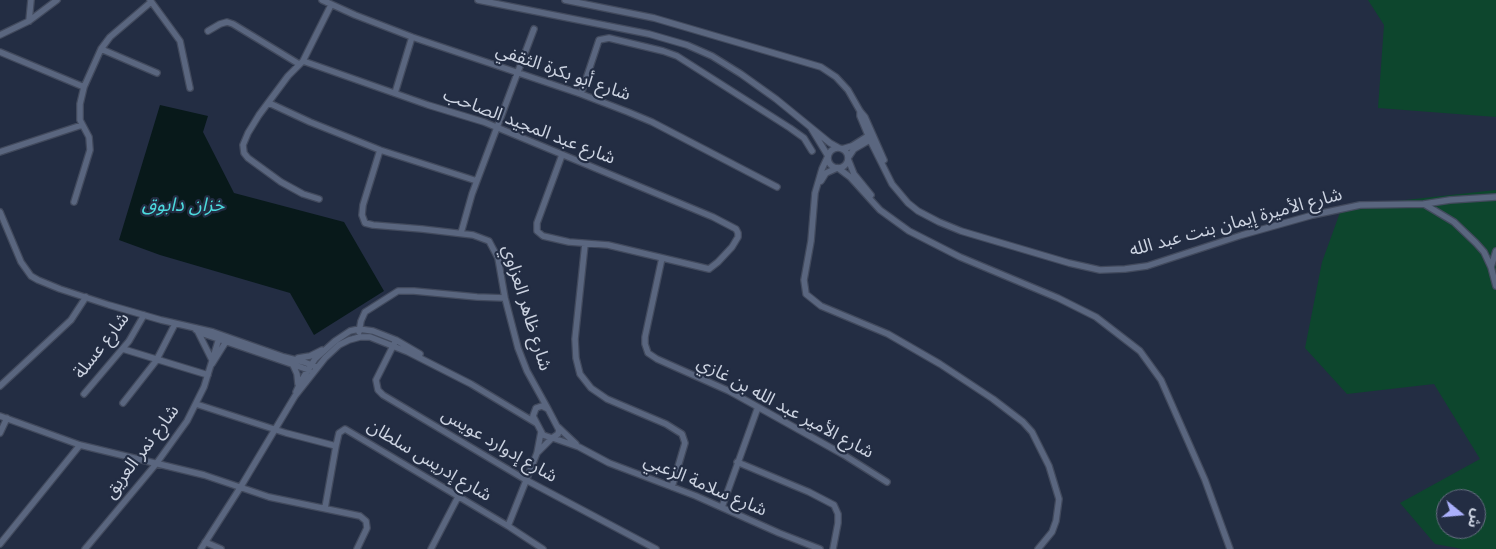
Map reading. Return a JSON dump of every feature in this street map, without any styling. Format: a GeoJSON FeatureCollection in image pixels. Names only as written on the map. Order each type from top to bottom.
{"type":"FeatureCollection","features":[{"type":"Feature","properties":{"kind":"street"},"geometry":{"type":"LineString","coordinates":[[29,21],[31,0]]}},
{"type":"Feature","properties":{"kind":"street"},"geometry":{"type":"LineString","coordinates":[[0,35],[29,21],[57,0]]}},
{"type":"Feature","properties":{"kind":"street","name":"شارع أبو بكرة الثقفي"},"geometry":{"type":"LineString","coordinates":[[322,0],[412,37],[582,94],[652,122],[777,187]]}},
{"type":"Feature","properties":{"kind":"street"},"geometry":{"type":"LineString","coordinates":[[478,0],[655,36],[687,45],[712,56],[776,99],[830,143],[846,152],[854,174],[873,198],[914,233]]}},
{"type":"Feature","properties":{"kind":"street","name":"شارع الأميرة إيمان بنت عبد الله"},"geometry":{"type":"LineString","coordinates":[[565,0],[654,18],[829,71],[843,83],[865,117],[872,136],[900,193],[918,211],[950,227],[1021,250],[1085,267],[1100,270],[1147,266],[1286,222],[1360,205],[1424,204],[1496,197]]}},
{"type":"Feature","properties":{"kind":"street"},"geometry":{"type":"LineString","coordinates":[[74,202],[90,150],[90,137],[82,125],[79,111],[84,87],[102,49],[115,32],[150,1],[180,41],[190,88]]}},
{"type":"Feature","properties":{"kind":"street"},"geometry":{"type":"LineString","coordinates":[[319,199],[303,194],[281,182],[244,153],[243,145],[248,133],[288,76],[301,62],[331,5]]}},
{"type":"Feature","properties":{"kind":"street","name":"شارع عبد المجيد الصاحب"},"geometry":{"type":"LineString","coordinates":[[208,31],[227,22],[233,24],[301,62],[497,128],[699,211],[732,226],[738,234],[732,247],[713,268],[705,268],[662,258]]}},
{"type":"Feature","properties":{"kind":"street"},"geometry":{"type":"LineString","coordinates":[[461,234],[477,182],[534,29]]}},
{"type":"Feature","properties":{"kind":"street"},"geometry":{"type":"LineString","coordinates":[[395,93],[412,37]]}},
{"type":"Feature","properties":{"kind":"street"},"geometry":{"type":"LineString","coordinates":[[582,94],[599,40],[609,38],[654,49],[677,56],[790,128],[804,138],[812,151]]}},
{"type":"Feature","properties":{"kind":"street"},"geometry":{"type":"LineString","coordinates":[[102,49],[157,73]]}},
{"type":"Feature","properties":{"kind":"street"},"geometry":{"type":"LineString","coordinates":[[0,52],[84,87]]}},
{"type":"Feature","properties":{"kind":"street"},"geometry":{"type":"LineString","coordinates":[[269,103],[310,122],[380,150],[477,182]]}},
{"type":"Feature","properties":{"kind":"street"},"geometry":{"type":"LineString","coordinates":[[0,152],[82,125]]}},
{"type":"Feature","properties":{"kind":"street"},"geometry":{"type":"LineString","coordinates":[[810,126],[828,156],[831,165],[850,177],[880,210],[907,230],[960,257],[1058,298],[1096,318],[1140,351],[1160,380],[1205,480],[1230,549]]}},
{"type":"Feature","properties":{"kind":"street"},"geometry":{"type":"LineString","coordinates":[[872,136],[852,146],[834,149],[828,156],[820,174],[804,270],[806,294],[821,306],[888,334],[933,360],[1024,422],[1032,432],[1049,466],[1058,499],[1056,521],[1052,532],[1038,549]]}},
{"type":"Feature","properties":{"kind":"street"},"geometry":{"type":"LineString","coordinates":[[815,197],[824,176],[844,165],[854,149],[872,136]]}},
{"type":"Feature","properties":{"kind":"street","name":"شارع ظاهر العزاوي"},"geometry":{"type":"LineString","coordinates":[[380,150],[363,205],[362,215],[365,223],[482,237],[489,241],[498,258],[518,348],[536,389],[558,427]]}},
{"type":"Feature","properties":{"kind":"street"},"geometry":{"type":"LineString","coordinates":[[562,156],[537,223],[536,230],[540,235],[584,244],[608,245],[662,258]]}},
{"type":"Feature","properties":{"kind":"street"},"geometry":{"type":"LineString","coordinates":[[1424,204],[1443,214],[1460,227],[1484,252],[1491,267],[1496,286]]}},
{"type":"Feature","properties":{"kind":"street"},"geometry":{"type":"LineString","coordinates":[[0,212],[21,262],[31,276],[52,286],[219,337],[312,368]]}},
{"type":"Feature","properties":{"kind":"street"},"geometry":{"type":"LineString","coordinates":[[0,237],[8,233]]}},
{"type":"Feature","properties":{"kind":"street"},"geometry":{"type":"LineString","coordinates":[[584,244],[575,339],[576,358],[580,374],[585,382],[599,394],[620,406],[666,424],[682,434],[684,448],[672,487]]}},
{"type":"Feature","properties":{"kind":"street"},"geometry":{"type":"LineString","coordinates":[[1491,267],[1496,251]]}},
{"type":"Feature","properties":{"kind":"street","name":"شارع الأمير عبد الله بن غازي"},"geometry":{"type":"LineString","coordinates":[[662,258],[645,337],[648,353],[758,406],[887,482]]}},
{"type":"Feature","properties":{"kind":"street"},"geometry":{"type":"LineString","coordinates":[[360,337],[359,329],[365,312],[398,291],[506,298]]}},
{"type":"Feature","properties":{"kind":"street"},"geometry":{"type":"LineString","coordinates":[[0,386],[64,327],[77,312],[86,297]]}},
{"type":"Feature","properties":{"kind":"street","name":"شارع عسلة"},"geometry":{"type":"LineString","coordinates":[[84,394],[123,349],[144,315]]}},
{"type":"Feature","properties":{"kind":"street"},"geometry":{"type":"LineString","coordinates":[[123,403],[156,361],[175,324]]}},
{"type":"Feature","properties":{"kind":"street"},"geometry":{"type":"LineString","coordinates":[[293,362],[328,347],[346,333],[359,329],[374,331],[518,411],[536,423],[541,432],[537,453],[508,526]]}},
{"type":"Feature","properties":{"kind":"street"},"geometry":{"type":"LineString","coordinates":[[195,330],[211,363]]}},
{"type":"Feature","properties":{"kind":"street","name":"شارع نمر العريق"},"geometry":{"type":"LineString","coordinates":[[85,549],[156,464],[187,420],[208,375],[219,337]]}},
{"type":"Feature","properties":{"kind":"street"},"geometry":{"type":"LineString","coordinates":[[201,549],[312,368],[339,345],[349,340],[370,337],[395,343]]}},
{"type":"Feature","properties":{"kind":"street","name":"شارع نمر العريق"},"geometry":{"type":"LineString","coordinates":[[211,363],[227,340]]}},
{"type":"Feature","properties":{"kind":"street","name":"شارع إدوارد عويس"},"geometry":{"type":"LineString","coordinates":[[395,343],[376,380],[376,386],[380,392],[526,480],[656,549]]}},
{"type":"Feature","properties":{"kind":"street"},"geometry":{"type":"LineString","coordinates":[[295,396],[298,387],[328,347]]}},
{"type":"Feature","properties":{"kind":"street"},"geometry":{"type":"LineString","coordinates":[[123,349],[156,361],[208,375]]}},
{"type":"Feature","properties":{"kind":"street"},"geometry":{"type":"LineString","coordinates":[[293,362],[297,374],[298,387]]}},
{"type":"Feature","properties":{"kind":"street","name":"شارع ظاهر العزاوي"},"geometry":{"type":"LineString","coordinates":[[536,389],[533,416],[536,423]]}},
{"type":"Feature","properties":{"kind":"street"},"geometry":{"type":"LineString","coordinates":[[196,404],[274,429],[336,446]]}},
{"type":"Feature","properties":{"kind":"street"},"geometry":{"type":"LineString","coordinates":[[518,411],[535,409],[542,406],[548,409]]}},
{"type":"Feature","properties":{"kind":"street"},"geometry":{"type":"LineString","coordinates":[[722,507],[758,406]]}},
{"type":"Feature","properties":{"kind":"street"},"geometry":{"type":"LineString","coordinates":[[0,416],[80,445],[204,475],[268,497],[349,512],[364,518],[368,528],[358,549]]}},
{"type":"Feature","properties":{"kind":"street"},"geometry":{"type":"LineString","coordinates":[[0,434],[7,418]]}},
{"type":"Feature","properties":{"kind":"street"},"geometry":{"type":"LineString","coordinates":[[537,453],[558,434],[558,427]]}},
{"type":"Feature","properties":{"kind":"street","name":"شارع سلامة الزعبي"},"geometry":{"type":"LineString","coordinates":[[558,427],[580,448]]}},
{"type":"Feature","properties":{"kind":"street","name":"شارع إدريس سلطان"},"geometry":{"type":"LineString","coordinates":[[325,508],[336,446],[343,429],[348,430],[543,549]]}},
{"type":"Feature","properties":{"kind":"street","name":"شارع سلامة الزعبي"},"geometry":{"type":"LineString","coordinates":[[541,432],[545,437],[580,448],[609,463],[722,507],[820,549]]}},
{"type":"Feature","properties":{"kind":"street"},"geometry":{"type":"LineString","coordinates":[[0,544],[80,445]]}},
{"type":"Feature","properties":{"kind":"street"},"geometry":{"type":"LineString","coordinates":[[737,462],[809,492],[834,505],[838,514],[838,523],[833,549]]}},
{"type":"Feature","properties":{"kind":"street"},"geometry":{"type":"LineString","coordinates":[[432,549],[458,497]]}},
{"type":"Feature","properties":{"kind":"street"},"geometry":{"type":"LineString","coordinates":[[205,542],[221,549]]}},
{"type":"Feature","properties":{"kind":"green space"},"geometry":{"type":"Polygon","coordinates":[[[1368,0],[1496,0],[1496,117],[1378,108],[1384,25],[1368,0]]]}},
{"type":"Feature","properties":{"kind":"green space"},"geometry":{"type":"Polygon","coordinates":[[[1496,190],[1496,549],[1462,549],[1435,544],[1400,503],[1480,459],[1434,384],[1347,394],[1305,348],[1322,262],[1342,207],[1496,190]]]}},
{"type":"Feature","properties":{"kind":"water","name":"خزان دابوق"},"geometry":{"type":"Polygon","coordinates":[[[160,105],[208,116],[203,132],[234,193],[344,222],[384,291],[314,335],[290,293],[160,255],[119,240],[160,105]]]}}]}
